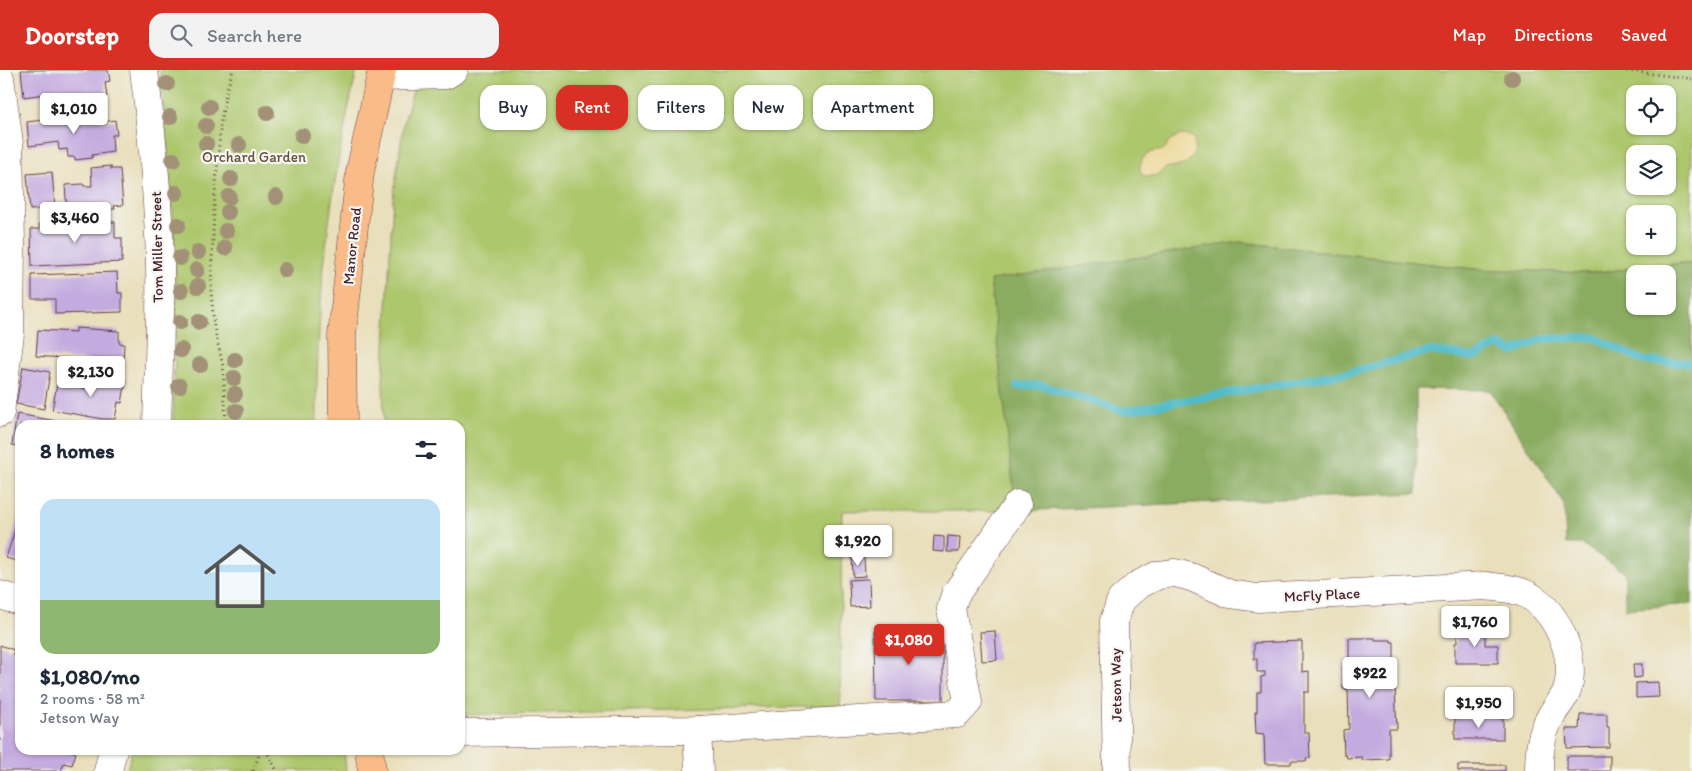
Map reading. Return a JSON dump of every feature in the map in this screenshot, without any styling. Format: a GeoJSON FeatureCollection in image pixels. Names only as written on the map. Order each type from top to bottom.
{"type":"FeatureCollection","features":[{"type":"Feature","properties":{"kind":"main road","name":"Manor Road"},"geometry":{"type":"LineString","coordinates":[[342,420],[342,334],[360,172],[381,73]]}},
{"type":"Feature","properties":{"kind":"main road"},"geometry":{"type":"LineString","coordinates":[[370,755],[372,771]]}},
{"type":"Feature","properties":{"kind":"street","name":"Tom Miller Street"},"geometry":{"type":"LineString","coordinates":[[144,70],[154,147],[159,236],[157,420]]}},
{"type":"Feature","properties":{"kind":"street"},"geometry":{"type":"LineString","coordinates":[[381,73],[446,75],[454,70]]}},
{"type":"Feature","properties":{"kind":"street"},"geometry":{"type":"LineString","coordinates":[[0,78],[9,143],[12,244],[10,334],[0,413]]}},
{"type":"Feature","properties":{"kind":"street"},"geometry":{"type":"LineString","coordinates":[[465,733],[697,730],[957,714],[968,702],[950,610],[955,595],[1018,504]]}},
{"type":"Feature","properties":{"kind":"street","name":"McFly Place"},"geometry":{"type":"LineString","coordinates":[[1121,600],[1138,585],[1158,575],[1175,573],[1191,577],[1230,594],[1258,598],[1485,586],[1512,589],[1532,598],[1548,612],[1560,628],[1567,650],[1569,673],[1567,690],[1543,732],[1540,746],[1539,771]]}},
{"type":"Feature","properties":{"kind":"street"},"geometry":{"type":"LineString","coordinates":[[0,595],[15,600]]}},
{"type":"Feature","properties":{"kind":"street","name":"Jetson Way"},"geometry":{"type":"LineString","coordinates":[[1117,771],[1114,621],[1121,600]]}},
{"type":"Feature","properties":{"kind":"street"},"geometry":{"type":"LineString","coordinates":[[697,730],[700,771]]}},
{"type":"Feature","properties":{"kind":"street"},"geometry":{"type":"LineString","coordinates":[[108,771],[112,755]]}},
{"type":"Feature","properties":{"kind":"path"},"geometry":{"type":"LineString","coordinates":[[226,420],[223,366],[214,327],[211,291],[214,208],[221,120],[226,92],[233,70]]}},
{"type":"Feature","properties":{"kind":"path"},"geometry":{"type":"LineString","coordinates":[[1622,70],[1692,79]]}},
{"type":"Feature","properties":{"kind":"path"},"geometry":{"type":"LineString","coordinates":[[253,771],[259,755]]}},
{"type":"Feature","properties":{"kind":"path"},"geometry":{"type":"LineString","coordinates":[[269,755],[277,771]]}},
{"type":"Feature","properties":{"kind":"green space","name":"Orchard Garden"},"geometry":{"type":"Polygon","coordinates":[[[160,70],[357,70],[339,157],[326,246],[319,336],[317,420],[173,420],[175,258],[170,172],[160,70]]]}},
{"type":"Feature","properties":{"kind":"green space"},"geometry":{"type":"Polygon","coordinates":[[[419,70],[1692,70],[1692,264],[1626,265],[1626,269],[1589,273],[1475,269],[1239,242],[1016,511],[842,511],[840,706],[465,715],[465,420],[384,420],[383,383],[393,198],[404,122],[419,70]]]}},
{"type":"Feature","properties":{"kind":"green space"},"geometry":{"type":"Polygon","coordinates":[[[1239,242],[1475,269],[1589,273],[1626,269],[1626,315],[1676,315],[1676,265],[1664,265],[1692,264],[1692,604],[1625,609],[1625,573],[1582,544],[1566,544],[1564,504],[1490,390],[1416,389],[1417,493],[1016,511],[990,280],[1239,242]]]}},
{"type":"Feature","properties":{"kind":"green space"},"geometry":{"type":"Polygon","coordinates":[[[131,755],[344,755],[346,771],[127,771],[131,755]]]}},
{"type":"Feature","properties":{"kind":"sand"},"geometry":{"type":"Polygon","coordinates":[[[1184,135],[1193,138],[1195,146],[1195,151],[1188,161],[1180,166],[1167,168],[1155,175],[1143,175],[1140,165],[1144,157],[1164,149],[1169,142],[1184,135]]]}},
{"type":"Feature","properties":{"kind":"building"},"geometry":{"type":"Polygon","coordinates":[[[21,70],[108,70],[110,81],[105,82],[107,97],[103,97],[103,101],[65,106],[64,96],[46,99],[45,94],[24,97],[21,70]]]}},
{"type":"Feature","properties":{"kind":"building"},"geometry":{"type":"Polygon","coordinates":[[[85,115],[86,121],[101,119],[101,122],[115,120],[117,135],[112,135],[113,152],[92,155],[92,158],[75,160],[75,157],[68,157],[67,149],[59,150],[58,142],[29,146],[27,122],[85,115]]]}},
{"type":"Feature","properties":{"kind":"building"},"geometry":{"type":"Polygon","coordinates":[[[111,166],[111,169],[120,169],[123,205],[114,206],[115,209],[67,211],[65,185],[83,184],[84,186],[92,186],[91,168],[111,166]]]}},
{"type":"Feature","properties":{"kind":"building"},"geometry":{"type":"Polygon","coordinates":[[[52,172],[55,208],[30,210],[27,174],[52,172]]]}},
{"type":"Feature","properties":{"kind":"building"},"geometry":{"type":"Polygon","coordinates":[[[115,222],[115,238],[122,238],[122,262],[32,266],[31,229],[40,229],[39,223],[115,222]]]}},
{"type":"Feature","properties":{"kind":"building"},"geometry":{"type":"Polygon","coordinates":[[[117,272],[118,293],[122,293],[122,312],[55,314],[55,299],[32,299],[32,275],[117,272]]]}},
{"type":"Feature","properties":{"kind":"building"},"geometry":{"type":"Polygon","coordinates":[[[76,328],[119,331],[119,343],[124,344],[123,361],[111,360],[111,362],[36,356],[38,330],[76,332],[76,328]]]}},
{"type":"Feature","properties":{"kind":"building"},"geometry":{"type":"Polygon","coordinates":[[[23,367],[50,372],[44,409],[16,404],[23,367]]]}},
{"type":"Feature","properties":{"kind":"building"},"geometry":{"type":"Polygon","coordinates":[[[91,376],[126,381],[122,403],[118,402],[115,419],[103,419],[52,410],[57,384],[89,389],[91,376]]]}},
{"type":"Feature","properties":{"kind":"building"},"geometry":{"type":"Polygon","coordinates":[[[17,414],[50,420],[16,420],[17,414]]]}},
{"type":"Feature","properties":{"kind":"building"},"geometry":{"type":"Polygon","coordinates":[[[15,426],[15,445],[12,445],[15,426]]]}},
{"type":"Feature","properties":{"kind":"building"},"geometry":{"type":"Polygon","coordinates":[[[15,530],[15,561],[6,558],[15,530]]]}},
{"type":"Feature","properties":{"kind":"building"},"geometry":{"type":"Polygon","coordinates":[[[934,536],[944,537],[944,552],[933,551],[934,536]]]}},
{"type":"Feature","properties":{"kind":"building"},"geometry":{"type":"Polygon","coordinates":[[[948,536],[960,537],[959,552],[947,552],[948,536]]]}},
{"type":"Feature","properties":{"kind":"building"},"geometry":{"type":"Polygon","coordinates":[[[852,557],[864,557],[865,576],[853,577],[852,557]]]}},
{"type":"Feature","properties":{"kind":"building"},"geometry":{"type":"Polygon","coordinates":[[[869,579],[870,606],[850,607],[849,580],[869,579]]]}},
{"type":"Feature","properties":{"kind":"building"},"geometry":{"type":"Polygon","coordinates":[[[943,630],[943,701],[876,701],[875,631],[943,630]]]}},
{"type":"Feature","properties":{"kind":"building"},"geometry":{"type":"Polygon","coordinates":[[[1457,630],[1485,630],[1485,645],[1498,645],[1498,663],[1455,663],[1457,630]]]}},
{"type":"Feature","properties":{"kind":"building"},"geometry":{"type":"Polygon","coordinates":[[[995,631],[997,660],[982,661],[980,632],[995,631]]]}},
{"type":"Feature","properties":{"kind":"building"},"geometry":{"type":"Polygon","coordinates":[[[1349,638],[1375,638],[1375,640],[1391,640],[1391,642],[1394,642],[1394,667],[1387,668],[1387,672],[1390,672],[1390,688],[1395,688],[1397,729],[1389,729],[1389,759],[1362,760],[1362,757],[1347,758],[1344,755],[1343,730],[1349,729],[1348,689],[1343,689],[1343,668],[1349,668],[1349,638]]]}},
{"type":"Feature","properties":{"kind":"building"},"geometry":{"type":"Polygon","coordinates":[[[1302,641],[1302,672],[1309,671],[1309,692],[1304,692],[1304,733],[1309,733],[1310,758],[1306,758],[1307,761],[1291,761],[1291,764],[1265,764],[1264,734],[1256,733],[1255,712],[1257,712],[1257,692],[1261,692],[1261,677],[1265,676],[1265,672],[1257,672],[1257,659],[1254,659],[1254,643],[1302,641]]]}},
{"type":"Feature","properties":{"kind":"building"},"geometry":{"type":"Polygon","coordinates":[[[0,645],[14,650],[13,655],[15,656],[15,755],[75,755],[72,765],[64,763],[61,771],[0,771],[0,645]]]}},
{"type":"Feature","properties":{"kind":"building"},"geometry":{"type":"Polygon","coordinates":[[[1633,664],[1642,664],[1642,677],[1634,678],[1633,664]]]}},
{"type":"Feature","properties":{"kind":"building"},"geometry":{"type":"Polygon","coordinates":[[[1658,682],[1659,697],[1636,698],[1636,683],[1658,682]]]}},
{"type":"Feature","properties":{"kind":"building"},"geometry":{"type":"Polygon","coordinates":[[[1580,714],[1607,714],[1609,747],[1567,748],[1566,729],[1579,729],[1580,714]]]}},
{"type":"Feature","properties":{"kind":"building"},"geometry":{"type":"Polygon","coordinates":[[[1455,718],[1503,718],[1503,739],[1455,739],[1455,718]]]}},
{"type":"Feature","properties":{"kind":"building"},"geometry":{"type":"Polygon","coordinates":[[[1567,756],[1610,756],[1610,771],[1567,771],[1567,756]]]}},
{"type":"Feature","properties":{"kind":"building"},"geometry":{"type":"Polygon","coordinates":[[[1458,765],[1505,765],[1505,771],[1458,771],[1458,765]]]}},
{"type":"Feature","properties":{"kind":"waterway"},"geometry":{"type":"LineString","coordinates":[[1017,386],[1040,385],[1124,411],[1351,372],[1430,351],[1474,357],[1498,345],[1514,352],[1543,339],[1593,337],[1644,361],[1692,363]]}}]}
